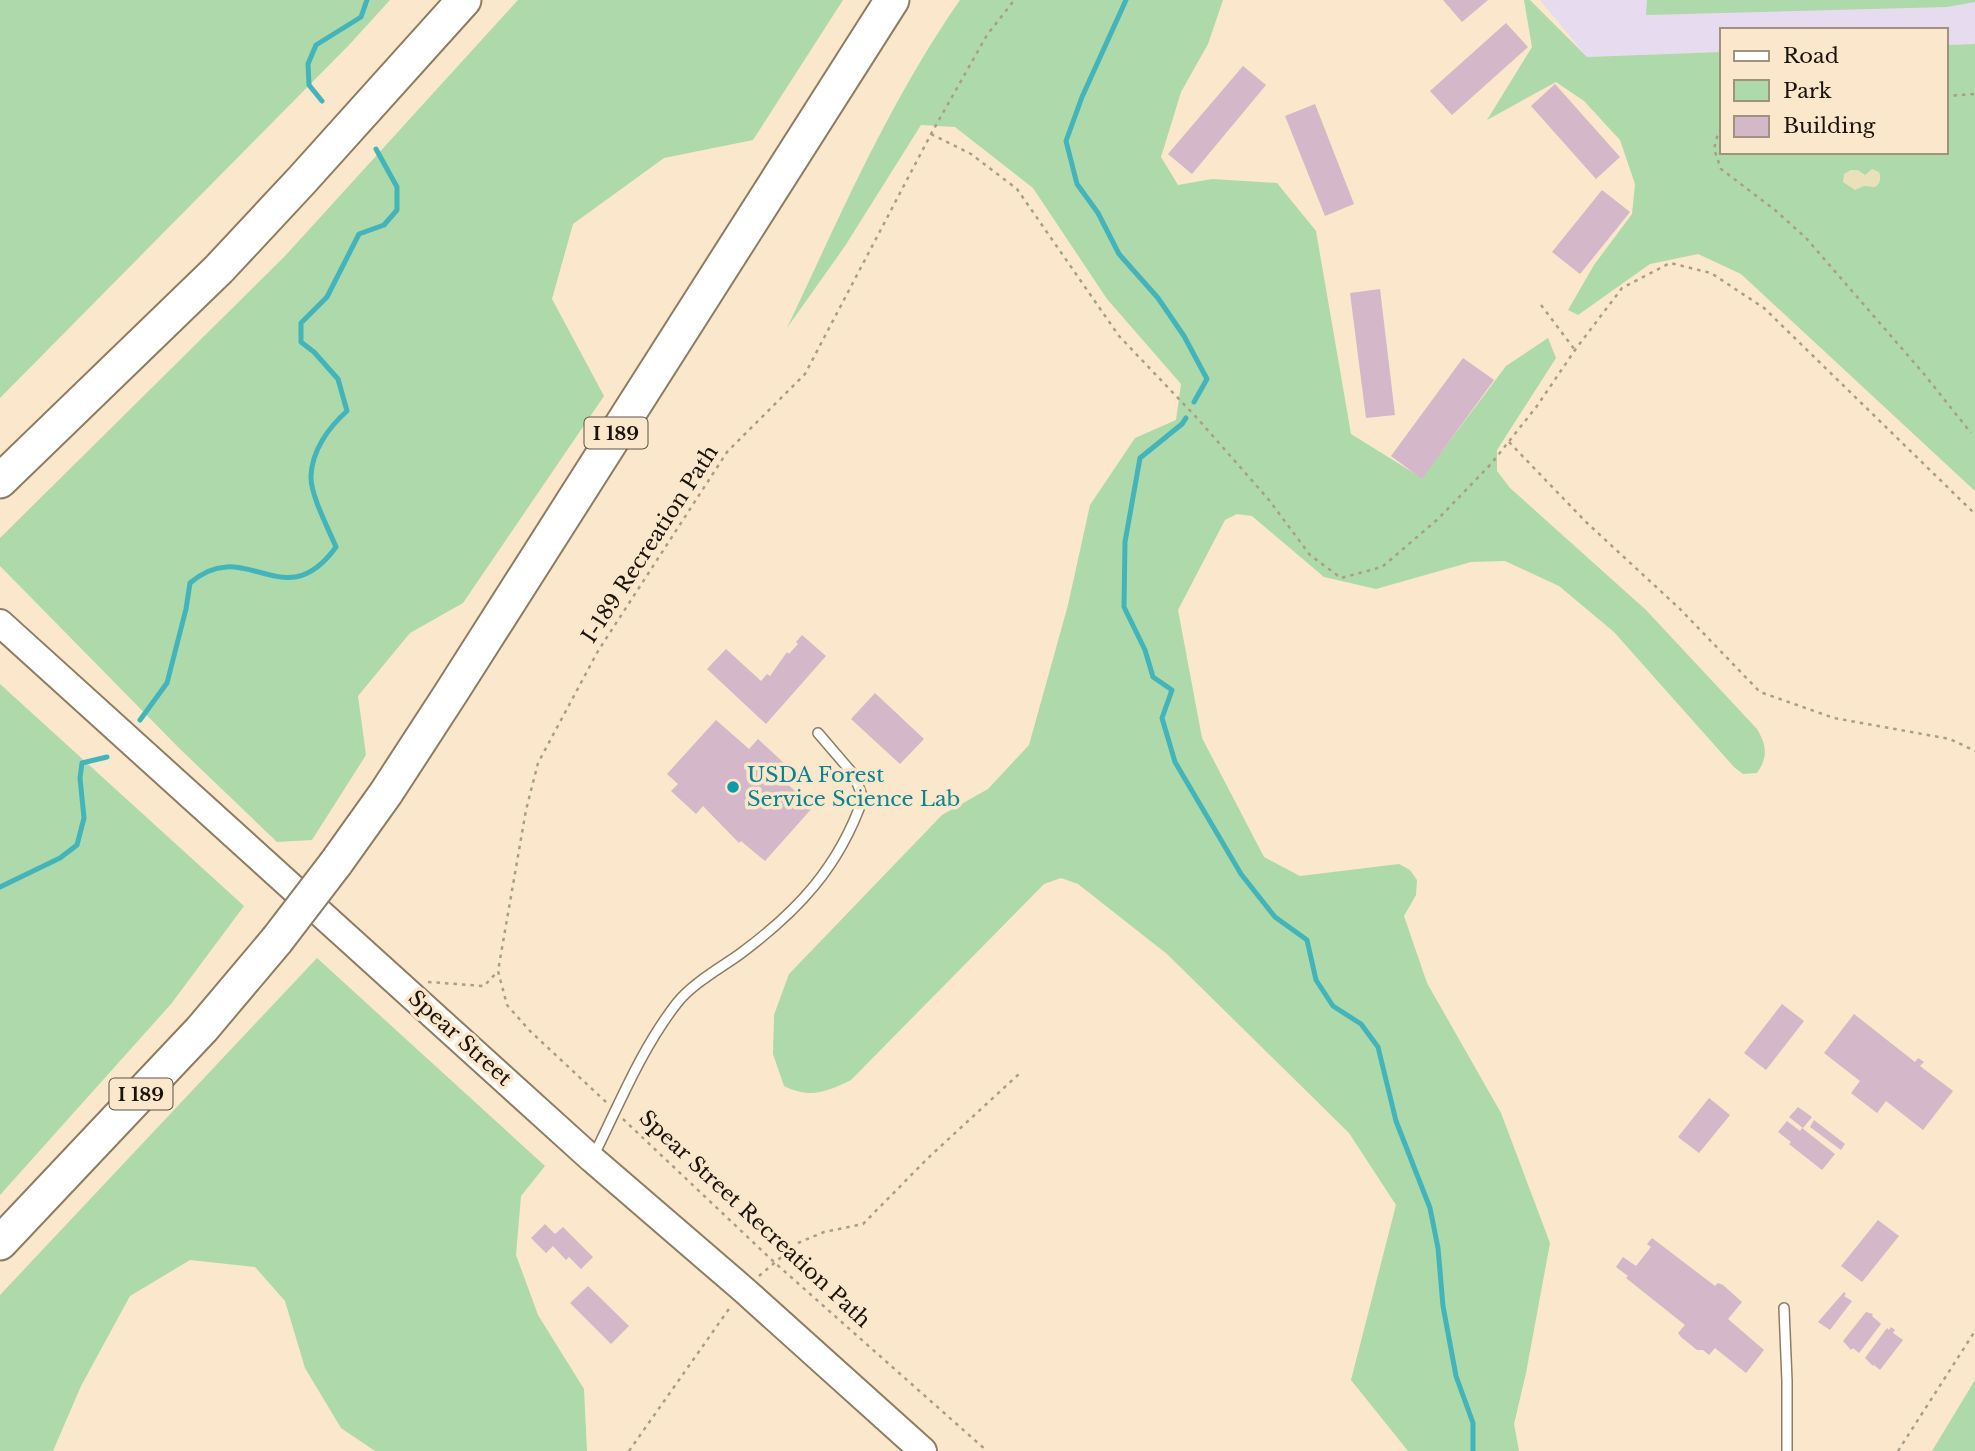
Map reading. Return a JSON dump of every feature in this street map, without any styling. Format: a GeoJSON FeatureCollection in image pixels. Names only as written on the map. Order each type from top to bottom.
{"type":"FeatureCollection","features":[{"type":"Feature","properties":{"kind":"highway"},"geometry":{"type":"LineString","coordinates":[[0,481],[219,269],[464,0]]}},
{"type":"Feature","properties":{"kind":"highway","name":"I 189"},"geometry":{"type":"LineString","coordinates":[[0,1244],[202,1029],[277,940],[336,863],[452,692],[892,0]]}},
{"type":"Feature","properties":{"kind":"main road","name":"Spear Street"},"geometry":{"type":"LineString","coordinates":[[0,623],[592,1159],[744,1290],[923,1451]]}},
{"type":"Feature","properties":{"kind":"lane"},"geometry":{"type":"LineString","coordinates":[[592,1159],[634,1071],[678,1002],[780,922],[819,882],[852,831],[863,798],[854,775],[818,733]]}},
{"type":"Feature","properties":{"kind":"lane"},"geometry":{"type":"LineString","coordinates":[[1784,1308],[1787,1451]]}},
{"type":"Feature","properties":{"kind":"path","name":"I-189 Recreation Path"},"geometry":{"type":"LineString","coordinates":[[507,1004],[498,971],[526,810],[538,763],[598,651],[727,452],[805,374],[931,134],[987,35],[1017,0]]}},
{"type":"Feature","properties":{"kind":"path"},"geometry":{"type":"LineString","coordinates":[[1947,96],[1975,94]]}},
{"type":"Feature","properties":{"kind":"path"},"geometry":{"type":"LineString","coordinates":[[1720,130],[1714,149],[1721,169],[1806,238],[1924,374],[1971,433]]}},
{"type":"Feature","properties":{"kind":"path"},"geometry":{"type":"LineString","coordinates":[[931,134],[971,154],[1017,189],[1119,336],[1197,418],[1251,480],[1310,555],[1341,578],[1382,567],[1438,519],[1491,464],[1622,288],[1670,263],[1711,273],[1764,308],[1975,514]]}},
{"type":"Feature","properties":{"kind":"path"},"geometry":{"type":"LineString","coordinates":[[1541,305],[1575,350]]}},
{"type":"Feature","properties":{"kind":"path"},"geometry":{"type":"LineString","coordinates":[[1508,442],[1586,522],[1680,609],[1760,692],[1834,718],[1950,738],[1975,751]]}},
{"type":"Feature","properties":{"kind":"path"},"geometry":{"type":"LineString","coordinates":[[423,981],[484,986],[498,971]]}},
{"type":"Feature","properties":{"kind":"path","name":"Spear Street Recreation Path"},"geometry":{"type":"LineString","coordinates":[[507,1004],[530,1031],[774,1262],[987,1451]]}},
{"type":"Feature","properties":{"kind":"path"},"geometry":{"type":"LineString","coordinates":[[629,1451],[744,1290],[798,1243],[824,1232],[863,1224],[1020,1073]]}},
{"type":"Feature","properties":{"kind":"path"},"geometry":{"type":"LineString","coordinates":[[1898,1451],[1975,1331]]}},
{"type":"Feature","properties":{"kind":"shaded area"},"geometry":{"type":"Polygon","coordinates":[[[1540,0],[1975,0],[1975,44],[1947,45],[1947,28],[1720,28],[1720,52],[1587,57],[1540,0]]]}},
{"type":"Feature","properties":{"kind":"green space"},"geometry":{"type":"Polygon","coordinates":[[[0,0],[390,0],[349,45],[0,398],[0,0]]]}},
{"type":"Feature","properties":{"kind":"green space"},"geometry":{"type":"Polygon","coordinates":[[[518,0],[843,0],[753,140],[664,158],[573,224],[552,299],[604,396],[463,603],[410,633],[358,696],[366,755],[312,840],[277,842],[180,749],[0,566],[0,538],[285,256],[518,0]]]}},
{"type":"Feature","properties":{"kind":"green space"},"geometry":{"type":"Polygon","coordinates":[[[960,0],[1223,0],[1208,44],[1181,92],[1161,157],[1178,185],[1212,179],[1277,183],[1316,231],[1351,434],[1422,478],[1506,366],[1548,338],[1556,358],[1497,450],[1497,471],[1510,488],[1646,610],[1757,729],[1763,741],[1765,751],[1761,767],[1757,773],[1743,774],[1614,632],[1559,586],[1505,561],[1471,562],[1376,589],[1324,577],[1252,516],[1237,514],[1225,520],[1178,610],[1202,738],[1264,857],[1300,876],[1399,864],[1410,870],[1417,880],[1416,895],[1404,916],[1427,983],[1501,1113],[1550,1243],[1514,1424],[1519,1451],[1408,1451],[1351,1380],[1396,1205],[1349,1133],[1167,954],[1078,884],[1061,878],[1044,884],[851,1080],[834,1088],[810,1093],[784,1086],[773,1054],[774,1015],[789,974],[942,815],[988,789],[1029,745],[1068,605],[1090,505],[1135,438],[1176,420],[1181,384],[1107,299],[1033,188],[955,127],[921,125],[845,246],[787,328],[888,119],[960,0]]]}},
{"type":"Feature","properties":{"kind":"green space"},"geometry":{"type":"Polygon","coordinates":[[[1524,0],[1530,0],[1587,57],[1720,52],[1720,154],[1947,154],[1947,45],[1975,44],[1975,491],[1741,274],[1698,254],[1650,264],[1578,315],[1568,310],[1594,265],[1632,214],[1635,184],[1620,140],[1584,101],[1556,82],[1487,120],[1532,47],[1524,0]]]}},
{"type":"Feature","properties":{"kind":"green space"},"geometry":{"type":"Polygon","coordinates":[[[1647,0],[1975,2],[1947,7],[1646,15],[1647,0]]]}},
{"type":"Feature","properties":{"kind":"green space"},"geometry":{"type":"Polygon","coordinates":[[[0,684],[244,906],[171,1004],[0,1195],[0,684]]]}},
{"type":"Feature","properties":{"kind":"green space"},"geometry":{"type":"Polygon","coordinates":[[[317,958],[545,1166],[521,1196],[516,1255],[538,1315],[584,1389],[587,1451],[375,1451],[341,1428],[305,1368],[285,1301],[255,1267],[190,1260],[130,1296],[81,1386],[53,1451],[0,1451],[0,1295],[317,958]]]}},
{"type":"Feature","properties":{"kind":"green space"},"geometry":{"type":"Polygon","coordinates":[[[1975,1380],[1975,1451],[1932,1451],[1975,1380]]]}},
{"type":"Feature","properties":{"kind":"sand"},"geometry":{"type":"Polygon","coordinates":[[[1872,169],[1879,172],[1880,176],[1875,187],[1864,186],[1855,190],[1843,182],[1844,174],[1851,170],[1858,170],[1865,175],[1872,169]]]}},
{"type":"Feature","properties":{"kind":"building"},"geometry":{"type":"Polygon","coordinates":[[[1443,0],[1488,0],[1462,22],[1443,0]]]}},
{"type":"Feature","properties":{"kind":"building"},"geometry":{"type":"Polygon","coordinates":[[[1506,23],[1528,47],[1452,115],[1430,91],[1506,23]]]}},
{"type":"Feature","properties":{"kind":"building"},"geometry":{"type":"Polygon","coordinates":[[[1243,66],[1266,85],[1192,174],[1168,154],[1243,66]]]}},
{"type":"Feature","properties":{"kind":"building"},"geometry":{"type":"Polygon","coordinates":[[[1555,84],[1620,157],[1596,179],[1531,106],[1555,84]]]}},
{"type":"Feature","properties":{"kind":"building"},"geometry":{"type":"Polygon","coordinates":[[[1315,104],[1354,204],[1325,216],[1285,116],[1315,104]]]}},
{"type":"Feature","properties":{"kind":"building"},"geometry":{"type":"Polygon","coordinates":[[[1602,190],[1630,212],[1580,274],[1552,252],[1602,190]]]}},
{"type":"Feature","properties":{"kind":"building"},"geometry":{"type":"Polygon","coordinates":[[[1380,289],[1395,415],[1366,418],[1350,293],[1380,289]]]}},
{"type":"Feature","properties":{"kind":"building"},"geometry":{"type":"Polygon","coordinates":[[[1463,358],[1494,380],[1422,479],[1391,456],[1463,358]]]}},
{"type":"Feature","properties":{"kind":"building"},"geometry":{"type":"Polygon","coordinates":[[[802,635],[826,656],[766,724],[707,669],[726,649],[761,681],[767,674],[770,676],[787,652],[789,654],[798,644],[796,642],[802,635]]]}},
{"type":"Feature","properties":{"kind":"building"},"geometry":{"type":"Polygon","coordinates":[[[875,693],[924,739],[900,764],[851,719],[875,693]]]}},
{"type":"Feature","properties":{"kind":"building","name":"USDA Forest Service Science Lab"},"geometry":{"type":"Polygon","coordinates":[[[716,720],[749,749],[758,739],[785,764],[776,774],[813,807],[765,861],[741,841],[739,843],[703,806],[696,814],[671,791],[678,784],[667,774],[716,720]]]}},
{"type":"Feature","properties":{"kind":"building"},"geometry":{"type":"Polygon","coordinates":[[[1782,1004],[1804,1021],[1766,1070],[1744,1053],[1782,1004]]]}},
{"type":"Feature","properties":{"kind":"building"},"geometry":{"type":"Polygon","coordinates":[[[1854,1014],[1915,1062],[1918,1058],[1924,1062],[1920,1066],[1953,1091],[1923,1130],[1886,1101],[1877,1113],[1851,1093],[1860,1081],[1824,1053],[1854,1014]]]}},
{"type":"Feature","properties":{"kind":"building"},"geometry":{"type":"Polygon","coordinates":[[[1709,1098],[1730,1115],[1699,1153],[1678,1137],[1709,1098]]]}},
{"type":"Feature","properties":{"kind":"building"},"geometry":{"type":"Polygon","coordinates":[[[1798,1107],[1812,1117],[1803,1128],[1789,1117],[1798,1107]]]}},
{"type":"Feature","properties":{"kind":"building"},"geometry":{"type":"Polygon","coordinates":[[[1814,1120],[1845,1144],[1841,1150],[1810,1127],[1814,1120]]]}},
{"type":"Feature","properties":{"kind":"building"},"geometry":{"type":"Polygon","coordinates":[[[1787,1121],[1800,1131],[1802,1128],[1835,1154],[1822,1170],[1778,1132],[1787,1121]]]}},
{"type":"Feature","properties":{"kind":"building"},"geometry":{"type":"Polygon","coordinates":[[[1878,1220],[1899,1236],[1862,1282],[1841,1266],[1878,1220]]]}},
{"type":"Feature","properties":{"kind":"building"},"geometry":{"type":"Polygon","coordinates":[[[545,1224],[555,1234],[563,1227],[593,1257],[581,1269],[569,1257],[566,1260],[553,1246],[546,1253],[531,1238],[545,1224]]]}},
{"type":"Feature","properties":{"kind":"building"},"geometry":{"type":"Polygon","coordinates":[[[1652,1238],[1715,1286],[1718,1283],[1723,1285],[1742,1302],[1728,1319],[1764,1350],[1746,1373],[1715,1348],[1709,1355],[1703,1350],[1697,1350],[1681,1337],[1678,1333],[1685,1325],[1616,1267],[1623,1257],[1636,1266],[1651,1247],[1647,1244],[1652,1238]]]}},
{"type":"Feature","properties":{"kind":"building"},"geometry":{"type":"Polygon","coordinates":[[[588,1286],[629,1326],[611,1344],[570,1303],[588,1286]]]}},
{"type":"Feature","properties":{"kind":"building"},"geometry":{"type":"Polygon","coordinates":[[[1844,1292],[1844,1296],[1852,1301],[1830,1330],[1818,1322],[1844,1292]]]}},
{"type":"Feature","properties":{"kind":"building"},"geometry":{"type":"Polygon","coordinates":[[[1866,1312],[1873,1314],[1881,1324],[1859,1353],[1853,1348],[1851,1350],[1843,1341],[1866,1312]]]}},
{"type":"Feature","properties":{"kind":"building"},"geometry":{"type":"Polygon","coordinates":[[[1891,1327],[1895,1330],[1893,1333],[1903,1340],[1880,1370],[1865,1358],[1887,1328],[1889,1330],[1891,1327]]]}},
{"type":"Feature","properties":{"kind":"waterway"},"geometry":{"type":"LineString","coordinates":[[322,101],[309,85],[308,64],[316,45],[361,17],[367,0]]}},
{"type":"Feature","properties":{"kind":"waterway"},"geometry":{"type":"LineString","coordinates":[[1126,0],[1082,97],[1066,141],[1077,184],[1098,213],[1119,254],[1158,298],[1184,336],[1207,379],[1194,402]]}},
{"type":"Feature","properties":{"kind":"waterway"},"geometry":{"type":"LineString","coordinates":[[140,720],[167,683],[190,583],[210,570],[229,567],[282,577],[299,576],[317,567],[336,547],[317,502],[311,476],[318,448],[334,424],[347,411],[338,379],[314,352],[301,342],[301,323],[327,297],[359,234],[384,225],[397,210],[397,187],[376,149]]}},
{"type":"Feature","properties":{"kind":"waterway"},"geometry":{"type":"LineString","coordinates":[[1186,418],[1140,458],[1125,542],[1124,607],[1145,650],[1153,677],[1172,690],[1162,718],[1175,762],[1241,874],[1275,917],[1307,940],[1316,980],[1333,1006],[1361,1024],[1378,1047],[1396,1121],[1430,1208],[1438,1248],[1443,1306],[1456,1376],[1473,1423],[1473,1451]]}},
{"type":"Feature","properties":{"kind":"waterway"},"geometry":{"type":"LineString","coordinates":[[0,887],[60,858],[77,845],[84,818],[80,778],[82,763],[107,757]]}},
{"type":"Feature","properties":{"kind":"place","name":"USDA Forest Service Science Lab"},"geometry":{"type":"Point","coordinates":[733,787]}}]}
